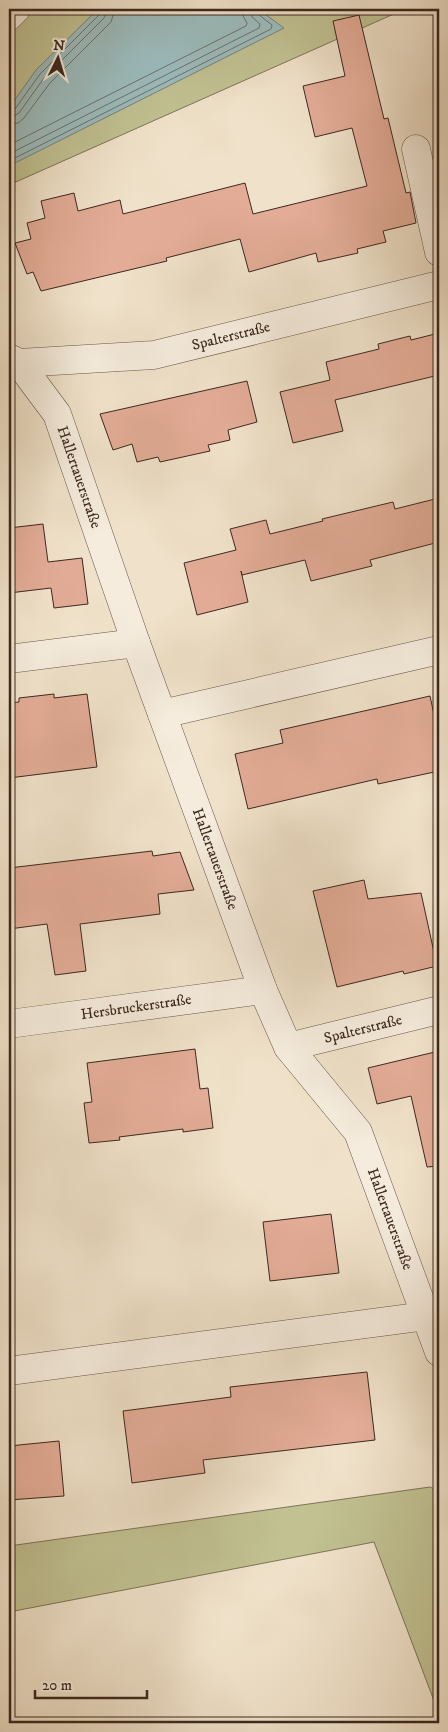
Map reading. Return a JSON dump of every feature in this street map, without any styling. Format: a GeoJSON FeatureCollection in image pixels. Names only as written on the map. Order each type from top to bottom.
{"type":"FeatureCollection","features":[{"type":"Feature","properties":{"kind":"street"},"geometry":{"type":"LineString","coordinates":[[9,16],[16,9]]}},
{"type":"Feature","properties":{"kind":"street"},"geometry":{"type":"LineString","coordinates":[[416,149],[439,252]]}},
{"type":"Feature","properties":{"kind":"street","name":"Spalterstraße"},"geometry":{"type":"LineString","coordinates":[[14,361],[154,355],[439,285]]}},
{"type":"Feature","properties":{"kind":"street","name":"Hallertauerstraße"},"geometry":{"type":"LineString","coordinates":[[14,361],[57,414],[136,643],[263,990],[288,1047],[358,1132],[439,1352]]}},
{"type":"Feature","properties":{"kind":"street"},"geometry":{"type":"LineString","coordinates":[[9,659],[136,643]]}},
{"type":"Feature","properties":{"kind":"street"},"geometry":{"type":"LineString","coordinates":[[162,714],[439,650]]}},
{"type":"Feature","properties":{"kind":"street","name":"Hersbruckerstraße"},"geometry":{"type":"LineString","coordinates":[[9,1024],[263,990]]}},
{"type":"Feature","properties":{"kind":"street","name":"Spalterstraße"},"geometry":{"type":"LineString","coordinates":[[288,1047],[439,1010]]}},
{"type":"Feature","properties":{"kind":"street"},"geometry":{"type":"LineString","coordinates":[[9,1371],[426,1316]]}},
{"type":"Feature","properties":{"kind":"green space"},"geometry":{"type":"Polygon","coordinates":[[[30,9],[405,9],[9,185],[9,33],[30,9]]]}},
{"type":"Feature","properties":{"kind":"green space"},"geometry":{"type":"Polygon","coordinates":[[[430,1487],[439,1491],[439,1714],[374,1542],[9,1612],[9,1546],[430,1487]]]}},
{"type":"Feature","properties":{"kind":"water"},"geometry":{"type":"Polygon","coordinates":[[[98,9],[258,9],[284,28],[9,166],[9,108],[36,70],[98,9]]]}},
{"type":"Feature","properties":{"kind":"building"},"geometry":{"type":"Polygon","coordinates":[[[359,15],[384,119],[388,118],[406,193],[410,192],[416,223],[383,231],[386,242],[357,249],[358,253],[318,262],[316,253],[249,272],[240,239],[166,258],[167,261],[41,291],[33,272],[27,274],[15,243],[31,239],[27,223],[45,218],[41,201],[74,193],[78,211],[120,200],[123,214],[245,183],[253,214],[367,186],[352,128],[315,137],[303,86],[345,76],[333,21],[359,15]]]}},
{"type":"Feature","properties":{"kind":"building"},"geometry":{"type":"Polygon","coordinates":[[[439,333],[439,375],[335,400],[343,431],[293,443],[280,392],[330,380],[326,362],[379,349],[378,344],[410,336],[411,340],[439,333]]]}},
{"type":"Feature","properties":{"kind":"building"},"geometry":{"type":"Polygon","coordinates":[[[247,381],[257,422],[228,430],[230,440],[208,445],[210,451],[160,462],[158,457],[137,462],[132,444],[113,450],[100,414],[247,381]]]}},
{"type":"Feature","properties":{"kind":"building"},"geometry":{"type":"Polygon","coordinates":[[[439,498],[439,542],[370,560],[372,566],[311,581],[305,560],[242,575],[241,571],[248,602],[197,615],[184,563],[236,550],[230,529],[266,520],[270,534],[393,502],[395,509],[439,498]]]}},
{"type":"Feature","properties":{"kind":"building"},"geometry":{"type":"Polygon","coordinates":[[[43,524],[48,562],[82,558],[88,604],[54,608],[51,588],[9,593],[9,528],[43,524]]]}},
{"type":"Feature","properties":{"kind":"building"},"geometry":{"type":"Polygon","coordinates":[[[54,694],[54,698],[87,694],[97,767],[9,778],[9,703],[19,702],[19,698],[54,694]]]}},
{"type":"Feature","properties":{"kind":"building"},"geometry":{"type":"Polygon","coordinates":[[[430,696],[439,738],[439,771],[378,784],[377,779],[248,809],[235,754],[283,743],[280,730],[430,696]]]}},
{"type":"Feature","properties":{"kind":"building"},"geometry":{"type":"Polygon","coordinates":[[[152,851],[153,856],[180,852],[194,890],[158,894],[160,914],[80,924],[86,971],[55,975],[47,924],[9,929],[9,868],[152,851]]]}},
{"type":"Feature","properties":{"kind":"building"},"geometry":{"type":"Polygon","coordinates":[[[364,880],[368,899],[421,893],[437,966],[404,974],[403,971],[337,987],[313,891],[364,880]]]}},
{"type":"Feature","properties":{"kind":"building"},"geometry":{"type":"Polygon","coordinates":[[[195,1049],[200,1089],[208,1088],[213,1128],[183,1132],[183,1129],[119,1137],[120,1140],[89,1143],[84,1103],[92,1102],[87,1063],[195,1049]]]}},
{"type":"Feature","properties":{"kind":"building"},"geometry":{"type":"Polygon","coordinates":[[[439,1051],[439,1166],[427,1167],[411,1096],[377,1104],[368,1068],[439,1051]]]}},
{"type":"Feature","properties":{"kind":"building"},"geometry":{"type":"Polygon","coordinates":[[[331,1214],[339,1273],[270,1281],[263,1222],[331,1214]]]}},
{"type":"Feature","properties":{"kind":"building"},"geometry":{"type":"Polygon","coordinates":[[[367,1372],[375,1440],[203,1460],[205,1473],[132,1483],[123,1411],[231,1397],[230,1387],[367,1372]]]}},
{"type":"Feature","properties":{"kind":"building"},"geometry":{"type":"Polygon","coordinates":[[[59,1441],[64,1496],[9,1500],[9,1446],[59,1441]]]}}]}
